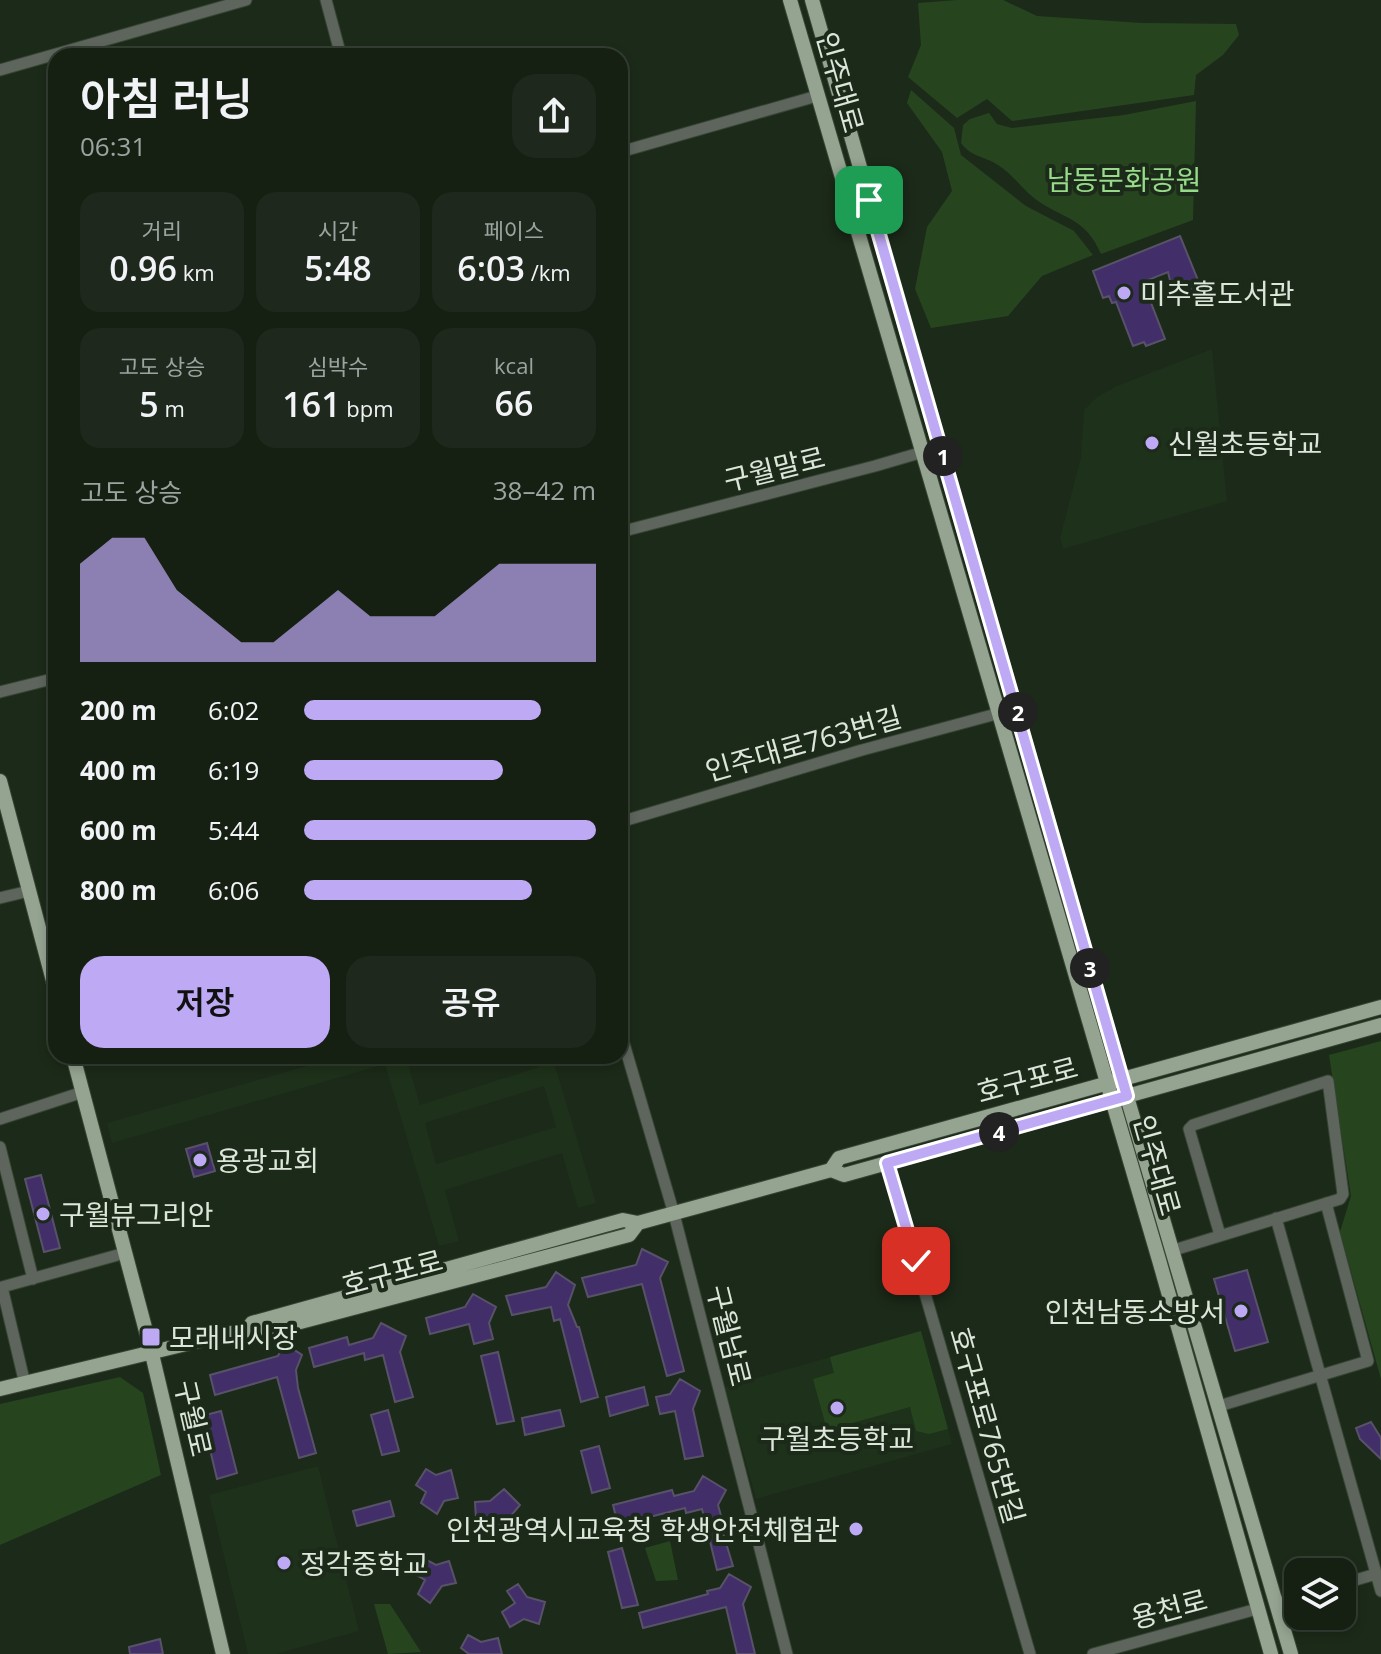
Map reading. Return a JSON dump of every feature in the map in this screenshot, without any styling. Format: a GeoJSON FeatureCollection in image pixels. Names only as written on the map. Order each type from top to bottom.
{"type":"FeatureCollection","features":[{"type":"Feature","properties":{"kind":"main road","name":"인주대로"},"geometry":{"type":"LineString","coordinates":[[790,0],[1000,713],[1119,1098],[1271,1654]]}},
{"type":"Feature","properties":{"kind":"main road","name":"인주대로"},"geometry":{"type":"LineString","coordinates":[[812,0],[940,447],[1114,1082]]}},
{"type":"Feature","properties":{"kind":"main road"},"geometry":{"type":"LineString","coordinates":[[0,781],[48,962]]}},
{"type":"Feature","properties":{"kind":"main road","name":"호구포로"},"geometry":{"type":"LineString","coordinates":[[831,1170],[839,1158],[1381,1007]]}},
{"type":"Feature","properties":{"kind":"main road","name":"호구포로"},"geometry":{"type":"LineString","coordinates":[[0,1389],[248,1329],[252,1323],[623,1220],[638,1223],[831,1170],[844,1175],[1381,1025]]}},
{"type":"Feature","properties":{"kind":"main road","name":"구월로"},"geometry":{"type":"LineString","coordinates":[[75,1064],[152,1354],[223,1654]]}},
{"type":"Feature","properties":{"kind":"main road","name":"인주대로"},"geometry":{"type":"LineString","coordinates":[[1119,1098],[1174,1250],[1291,1654]]}},
{"type":"Feature","properties":{"kind":"street"},"geometry":{"type":"LineString","coordinates":[[77,48],[246,0]]}},
{"type":"Feature","properties":{"kind":"street"},"geometry":{"type":"LineString","coordinates":[[326,0],[339,48]]}},
{"type":"Feature","properties":{"kind":"street"},"geometry":{"type":"LineString","coordinates":[[0,70],[48,56]]}},
{"type":"Feature","properties":{"kind":"street"},"geometry":{"type":"LineString","coordinates":[[628,150],[817,96]]}},
{"type":"Feature","properties":{"kind":"street","name":"구월말로"},"geometry":{"type":"LineString","coordinates":[[628,530],[940,447]]}},
{"type":"Feature","properties":{"kind":"street"},"geometry":{"type":"LineString","coordinates":[[0,692],[48,680]]}},
{"type":"Feature","properties":{"kind":"street","name":"인주대로763번길"},"geometry":{"type":"LineString","coordinates":[[628,820],[1000,713]]}},
{"type":"Feature","properties":{"kind":"street"},"geometry":{"type":"LineString","coordinates":[[0,898],[29,891]]}},
{"type":"Feature","properties":{"kind":"street","name":"구월남로"},"geometry":{"type":"LineString","coordinates":[[628,1057],[674,1214],[787,1654]]}},
{"type":"Feature","properties":{"kind":"street"},"geometry":{"type":"LineString","coordinates":[[1174,1250],[1340,1199],[1343,1194],[1328,1081],[1189,1129],[1220,1235]]}},
{"type":"Feature","properties":{"kind":"street"},"geometry":{"type":"LineString","coordinates":[[0,1119],[83,1092]]}},
{"type":"Feature","properties":{"kind":"street"},"geometry":{"type":"LineString","coordinates":[[0,1147],[33,1279]]}},
{"type":"Feature","properties":{"kind":"street","name":"호구포로765번길"},"geometry":{"type":"LineString","coordinates":[[887,1163],[1030,1654]]}},
{"type":"Feature","properties":{"kind":"street"},"geometry":{"type":"LineString","coordinates":[[1219,1406],[1368,1361],[1326,1203]]}},
{"type":"Feature","properties":{"kind":"street"},"geometry":{"type":"LineString","coordinates":[[1276,1218],[1376,1551],[1376,1574],[1381,1591]]}},
{"type":"Feature","properties":{"kind":"street"},"geometry":{"type":"LineString","coordinates":[[25,1384],[2,1287],[125,1253]]}},
{"type":"Feature","properties":{"kind":"street"},"geometry":{"type":"LineString","coordinates":[[1356,1580],[1376,1574]]}},
{"type":"Feature","properties":{"kind":"street"},"geometry":{"type":"LineString","coordinates":[[1276,1603],[1284,1601]]}},
{"type":"Feature","properties":{"kind":"street","name":"용천로"},"geometry":{"type":"LineString","coordinates":[[1093,1654],[1257,1609]]}},
{"type":"Feature","properties":{"kind":"shaded area","name":"신월초등학교"},"geometry":{"type":"Polygon","coordinates":[[[1212,349],[1227,501],[1063,549],[1060,538],[1081,457],[1084,410],[1097,397],[1117,386],[1212,349]]]}},
{"type":"Feature","properties":{"kind":"shaded area"},"geometry":{"type":"Polygon","coordinates":[[[314,1064],[385,1064],[112,1143],[107,1123],[314,1064]]]}},
{"type":"Feature","properties":{"kind":"shaded area"},"geometry":{"type":"Polygon","coordinates":[[[385,1064],[408,1064],[420,1105],[539,1067],[538,1064],[554,1064],[596,1203],[578,1208],[562,1153],[445,1190],[459,1241],[439,1246],[385,1064]],[[544,1086],[425,1123],[436,1164],[556,1127],[544,1086]]]}},
{"type":"Feature","properties":{"kind":"shaded area","name":"구월초등학교"},"geometry":{"type":"Polygon","coordinates":[[[921,1331],[952,1444],[756,1499],[725,1387],[921,1331]]]}},
{"type":"Feature","properties":{"kind":"shaded area","name":"정각중학교"},"geometry":{"type":"Polygon","coordinates":[[[318,1466],[359,1631],[276,1654],[248,1654],[209,1495],[318,1466]]]}},
{"type":"Feature","properties":{"kind":"green space"},"geometry":{"type":"Polygon","coordinates":[[[1003,0],[1037,16],[1142,23],[1236,24],[1239,35],[1223,55],[1196,75],[1194,95],[1012,121],[987,99],[957,118],[908,77],[921,45],[918,3],[1003,0]]]}},
{"type":"Feature","properties":{"kind":"green space"},"geometry":{"type":"Polygon","coordinates":[[[911,90],[954,128],[961,155],[1026,206],[1074,231],[1093,255],[1042,276],[1008,316],[931,328],[915,289],[927,227],[952,191],[942,152],[907,103],[911,90]]]}},
{"type":"Feature","properties":{"kind":"green space","name":"남동문화공원"},"geometry":{"type":"Polygon","coordinates":[[[1196,101],[1193,220],[1101,254],[1083,228],[1041,203],[1004,169],[969,151],[961,143],[963,125],[970,119],[989,113],[997,124],[1012,128],[1124,115],[1196,101]]]}},
{"type":"Feature","properties":{"kind":"green space"},"geometry":{"type":"Polygon","coordinates":[[[1381,1041],[1381,1379],[1340,1232],[1351,1196],[1329,1055],[1381,1041]]]}},
{"type":"Feature","properties":{"kind":"green space"},"geometry":{"type":"Polygon","coordinates":[[[921,1331],[948,1429],[929,1434],[916,1431],[910,1407],[827,1430],[813,1379],[834,1373],[830,1357],[921,1331]]]}},
{"type":"Feature","properties":{"kind":"green space"},"geometry":{"type":"Polygon","coordinates":[[[120,1377],[143,1393],[161,1475],[0,1545],[0,1404],[120,1377]]]}},
{"type":"Feature","properties":{"kind":"green space"},"geometry":{"type":"Polygon","coordinates":[[[670,1541],[678,1580],[656,1581],[645,1548],[670,1541]]]}},
{"type":"Feature","properties":{"kind":"green space"},"geometry":{"type":"Polygon","coordinates":[[[374,1604],[390,1604],[421,1652],[388,1654],[374,1604]]]}},
{"type":"Feature","properties":{"kind":"building","name":"미추홀도서관"},"geometry":{"type":"Polygon","coordinates":[[[1180,236],[1202,290],[1175,301],[1168,272],[1143,282],[1165,339],[1146,346],[1144,342],[1133,346],[1116,302],[1112,303],[1109,296],[1103,298],[1093,271],[1180,236]]]}},
{"type":"Feature","properties":{"kind":"building","name":"용광교회"},"geometry":{"type":"Polygon","coordinates":[[[207,1143],[215,1171],[194,1177],[186,1149],[207,1143]]]}},
{"type":"Feature","properties":{"kind":"building","name":"구월뷰그리안"},"geometry":{"type":"Polygon","coordinates":[[[41,1175],[60,1248],[44,1252],[25,1179],[41,1175]]]}},
{"type":"Feature","properties":{"kind":"building"},"geometry":{"type":"Polygon","coordinates":[[[642,1249],[668,1262],[660,1278],[684,1371],[667,1376],[642,1284],[588,1297],[582,1278],[636,1265],[642,1249]]]}},
{"type":"Feature","properties":{"kind":"building","name":"인천남동소방서"},"geometry":{"type":"Polygon","coordinates":[[[1247,1270],[1268,1342],[1235,1351],[1214,1279],[1247,1270]]]}},
{"type":"Feature","properties":{"kind":"building"},"geometry":{"type":"Polygon","coordinates":[[[556,1272],[575,1285],[568,1305],[579,1327],[598,1397],[581,1402],[560,1319],[554,1321],[551,1307],[512,1315],[506,1296],[546,1287],[556,1272]]]}},
{"type":"Feature","properties":{"kind":"building"},"geometry":{"type":"Polygon","coordinates":[[[473,1294],[496,1307],[489,1323],[493,1339],[474,1344],[469,1324],[430,1334],[426,1318],[465,1307],[473,1294]]]}},
{"type":"Feature","properties":{"kind":"building"},"geometry":{"type":"Polygon","coordinates":[[[381,1323],[406,1336],[400,1352],[413,1397],[395,1402],[383,1355],[365,1360],[364,1353],[314,1367],[309,1348],[347,1337],[349,1345],[373,1338],[381,1323]]]}},
{"type":"Feature","properties":{"kind":"building"},"geometry":{"type":"Polygon","coordinates":[[[284,1343],[302,1355],[296,1370],[298,1388],[316,1453],[299,1458],[277,1377],[215,1395],[210,1375],[278,1356],[284,1343]]]}},
{"type":"Feature","properties":{"kind":"building"},"geometry":{"type":"Polygon","coordinates":[[[498,1352],[514,1421],[497,1424],[481,1356],[498,1352]]]}},
{"type":"Feature","properties":{"kind":"building"},"geometry":{"type":"Polygon","coordinates":[[[680,1379],[700,1391],[693,1409],[703,1456],[685,1459],[675,1411],[660,1414],[656,1397],[670,1394],[680,1379]]]}},
{"type":"Feature","properties":{"kind":"building"},"geometry":{"type":"Polygon","coordinates":[[[644,1387],[648,1405],[610,1416],[606,1397],[644,1387]]]}},
{"type":"Feature","properties":{"kind":"building"},"geometry":{"type":"Polygon","coordinates":[[[388,1410],[399,1451],[382,1455],[371,1415],[388,1410]]]}},
{"type":"Feature","properties":{"kind":"building"},"geometry":{"type":"Polygon","coordinates":[[[560,1410],[564,1426],[525,1435],[522,1418],[560,1410]]]}},
{"type":"Feature","properties":{"kind":"building"},"geometry":{"type":"Polygon","coordinates":[[[221,1411],[237,1473],[217,1479],[202,1416],[221,1411]]]}},
{"type":"Feature","properties":{"kind":"building"},"geometry":{"type":"Polygon","coordinates":[[[1371,1422],[1381,1438],[1381,1459],[1360,1439],[1356,1428],[1371,1422]]]}},
{"type":"Feature","properties":{"kind":"building"},"geometry":{"type":"Polygon","coordinates":[[[599,1446],[610,1488],[592,1493],[581,1451],[599,1446]]]}},
{"type":"Feature","properties":{"kind":"building"},"geometry":{"type":"Polygon","coordinates":[[[426,1469],[436,1475],[451,1470],[458,1498],[444,1501],[437,1514],[421,1503],[426,1492],[416,1485],[426,1469]]]}},
{"type":"Feature","properties":{"kind":"building"},"geometry":{"type":"Polygon","coordinates":[[[703,1476],[726,1490],[718,1505],[722,1519],[719,1520],[733,1566],[717,1570],[702,1509],[686,1513],[685,1508],[618,1525],[613,1505],[672,1490],[674,1496],[694,1491],[703,1476]]]}},
{"type":"Feature","properties":{"kind":"building"},"geometry":{"type":"Polygon","coordinates":[[[504,1489],[520,1505],[509,1518],[508,1533],[492,1532],[491,1518],[476,1519],[475,1502],[490,1501],[504,1489]]]}},
{"type":"Feature","properties":{"kind":"building"},"geometry":{"type":"Polygon","coordinates":[[[390,1501],[394,1516],[357,1526],[353,1511],[390,1501]]]}},
{"type":"Feature","properties":{"kind":"building"},"geometry":{"type":"Polygon","coordinates":[[[622,1548],[638,1605],[622,1608],[608,1552],[622,1548]]]}},
{"type":"Feature","properties":{"kind":"building"},"geometry":{"type":"Polygon","coordinates":[[[419,1556],[436,1565],[449,1561],[456,1583],[442,1586],[430,1603],[418,1594],[425,1580],[411,1572],[419,1556]]]}},
{"type":"Feature","properties":{"kind":"building"},"geometry":{"type":"Polygon","coordinates":[[[729,1574],[751,1587],[743,1604],[755,1654],[737,1654],[726,1607],[643,1628],[639,1613],[708,1594],[707,1591],[720,1588],[729,1574]]]}},
{"type":"Feature","properties":{"kind":"building"},"geometry":{"type":"Polygon","coordinates":[[[518,1584],[527,1597],[545,1602],[539,1624],[524,1619],[510,1627],[502,1612],[515,1603],[507,1591],[518,1584]]]}},
{"type":"Feature","properties":{"kind":"building"},"geometry":{"type":"Polygon","coordinates":[[[468,1635],[481,1642],[498,1638],[502,1654],[469,1654],[461,1648],[468,1635]]]}},
{"type":"Feature","properties":{"kind":"building"},"geometry":{"type":"Polygon","coordinates":[[[160,1639],[163,1654],[130,1654],[129,1647],[160,1639]]]}},
{"type":"Feature","properties":{"kind":"place","name":"미추홀도서관"},"geometry":{"type":"Point","coordinates":[1124,293]}},
{"type":"Feature","properties":{"kind":"place","name":"신월초등학교"},"geometry":{"type":"Point","coordinates":[1152,443]}},
{"type":"Feature","properties":{"kind":"place","name":"용광교회"},"geometry":{"type":"Point","coordinates":[200,1160]}},
{"type":"Feature","properties":{"kind":"place","name":"구월뷰그리안"},"geometry":{"type":"Point","coordinates":[43,1214]}},
{"type":"Feature","properties":{"kind":"place","name":"인천남동소방서"},"geometry":{"type":"Point","coordinates":[1241,1311]}},
{"type":"Feature","properties":{"kind":"place","name":"모래내시장"},"geometry":{"type":"Point","coordinates":[151,1337]}},
{"type":"Feature","properties":{"kind":"place","name":"구월초등학교"},"geometry":{"type":"Point","coordinates":[837,1408]}},
{"type":"Feature","properties":{"kind":"place","name":"인천광역시교육청 학생안전체험관"},"geometry":{"type":"Point","coordinates":[856,1529]}},
{"type":"Feature","properties":{"kind":"place","name":"정각중학교"},"geometry":{"type":"Point","coordinates":[284,1563]}},
{"type":"Feature","properties":{"kind":"route"},"geometry":{"type":"LineString","coordinates":[[869,200],[1127,1096],[887,1163],[916,1261]]}}]}
